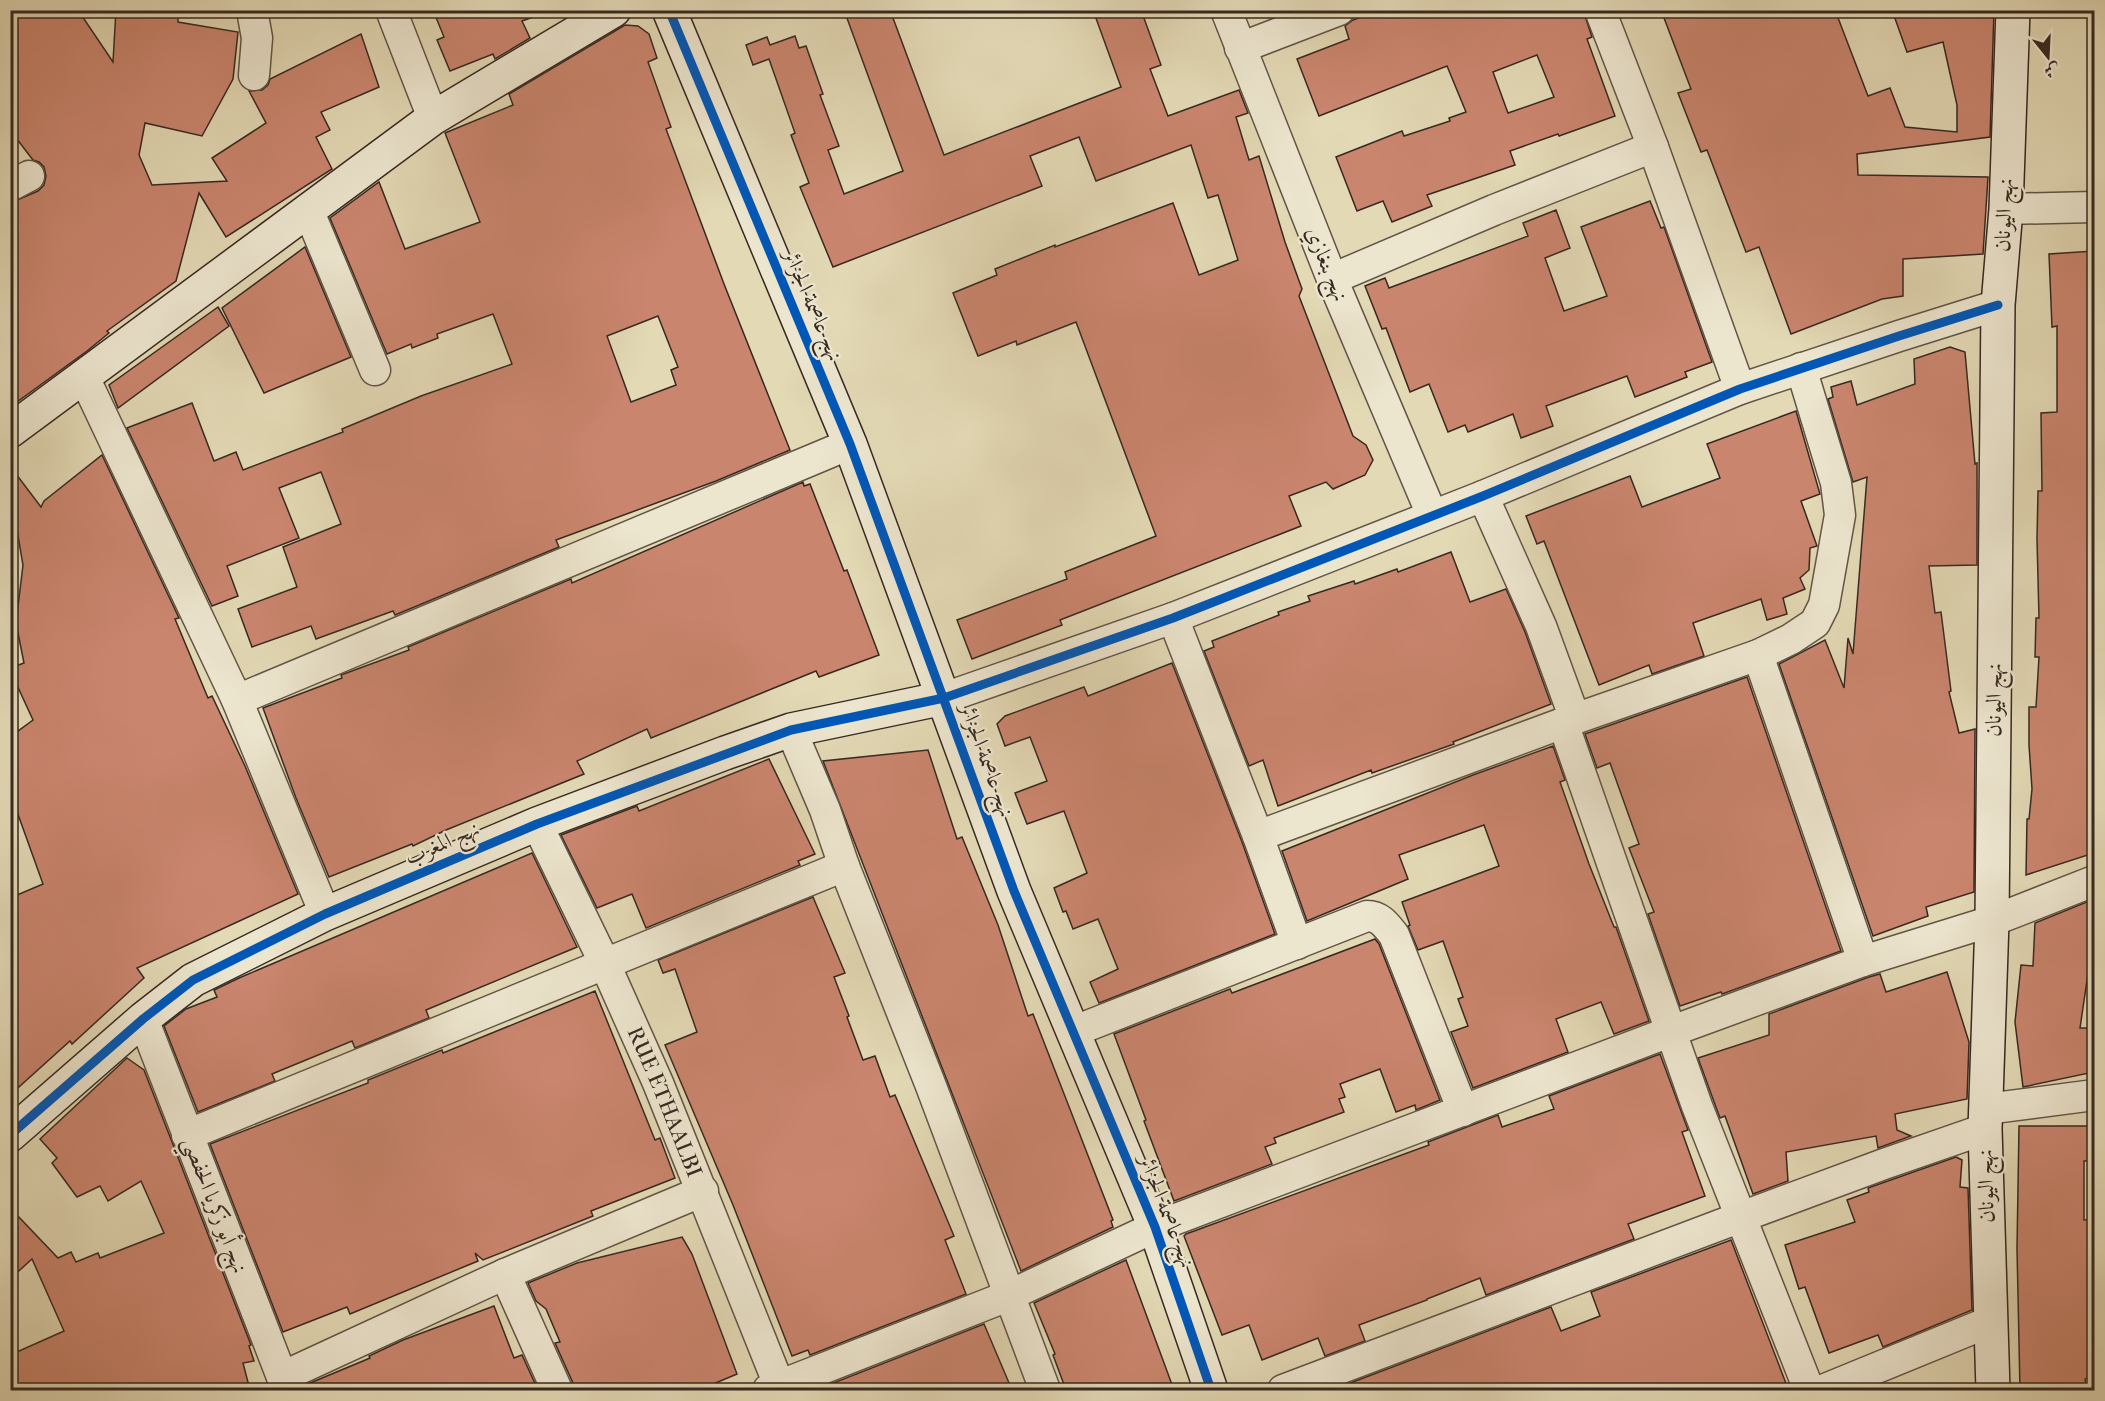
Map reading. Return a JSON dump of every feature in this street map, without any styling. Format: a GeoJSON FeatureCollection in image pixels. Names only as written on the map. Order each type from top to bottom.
{"type":"FeatureCollection","features":[{"type":"Feature","properties":{"kind":"street"},"geometry":{"type":"LineString","coordinates":[[252,10],[257,38],[254,75]]}},
{"type":"Feature","properties":{"kind":"street"},"geometry":{"type":"LineString","coordinates":[[391,10],[433,118]]}},
{"type":"Feature","properties":{"kind":"street"},"geometry":{"type":"LineString","coordinates":[[10,431],[309,212],[433,118],[614,10]]}},
{"type":"Feature","properties":{"kind":"street","name":"نهج عاصمة الجزائر"},"geometry":{"type":"LineString","coordinates":[[669,10],[850,444],[1014,891],[1155,1227],[1211,1390]]}},
{"type":"Feature","properties":{"kind":"street","name":"نهج بنغازي"},"geometry":{"type":"LineString","coordinates":[[1226,10],[1332,279],[1432,515]]}},
{"type":"Feature","properties":{"kind":"street"},"geometry":{"type":"LineString","coordinates":[[1240,48],[1339,10]]}},
{"type":"Feature","properties":{"kind":"street"},"geometry":{"type":"LineString","coordinates":[[1600,10],[1653,147],[1740,389]]}},
{"type":"Feature","properties":{"kind":"street","name":"نهج اليونان"},"geometry":{"type":"LineString","coordinates":[[1993,1390],[1989,1322],[1986,1119],[1992,921],[1998,305],[2006,209],[2013,10]]}},
{"type":"Feature","properties":{"kind":"street"},"geometry":{"type":"LineString","coordinates":[[1332,279],[1494,210],[1653,147]]}},
{"type":"Feature","properties":{"kind":"street"},"geometry":{"type":"LineString","coordinates":[[2006,209],[2094,207]]}},
{"type":"Feature","properties":{"kind":"street"},"geometry":{"type":"LineString","coordinates":[[309,212],[375,370]]}},
{"type":"Feature","properties":{"kind":"street"},"geometry":{"type":"LineString","coordinates":[[944,698],[1173,618],[1483,496],[1740,389],[1998,305]]}},
{"type":"Feature","properties":{"kind":"street"},"geometry":{"type":"LineString","coordinates":[[1258,836],[1758,654],[1791,639],[1815,623],[1824,605],[1840,515],[1836,483],[1801,368]]}},
{"type":"Feature","properties":{"kind":"street"},"geometry":{"type":"LineString","coordinates":[[84,377],[237,700],[325,914]]}},
{"type":"Feature","properties":{"kind":"street"},"geometry":{"type":"LineString","coordinates":[[237,700],[850,444]]}},
{"type":"Feature","properties":{"kind":"street"},"geometry":{"type":"LineString","coordinates":[[1483,496],[1541,626],[1569,721],[1698,1106],[1809,1390]]}},
{"type":"Feature","properties":{"kind":"street"},"geometry":{"type":"LineString","coordinates":[[1173,618],[1258,836],[1297,944]]}},
{"type":"Feature","properties":{"kind":"street"},"geometry":{"type":"LineString","coordinates":[[1758,654],[1863,961]]}},
{"type":"Feature","properties":{"kind":"street","name":"نهج المغرب"},"geometry":{"type":"LineString","coordinates":[[10,1135],[143,1019],[193,980],[325,914],[537,824],[791,730],[944,698]]}},
{"type":"Feature","properties":{"kind":"street"},"geometry":{"type":"LineString","coordinates":[[791,730],[825,810],[844,866],[1045,1390]]}},
{"type":"Feature","properties":{"kind":"street","name":"RUE ETHAALBI"},"geometry":{"type":"LineString","coordinates":[[537,824],[604,962],[658,1083],[703,1191],[773,1388]]}},
{"type":"Feature","properties":{"kind":"street"},"geometry":{"type":"LineString","coordinates":[[187,1136],[434,1036],[604,962],[844,866]]}},
{"type":"Feature","properties":{"kind":"street"},"geometry":{"type":"LineString","coordinates":[[773,1388],[1008,1296],[1155,1227],[1672,1031],[1863,961],[1992,921],[2094,881]]}},
{"type":"Feature","properties":{"kind":"street"},"geometry":{"type":"LineString","coordinates":[[1072,1032],[1367,916],[1375,916],[1394,935],[1463,1111]]}},
{"type":"Feature","properties":{"kind":"street","name":"نهج أبو زكريا الحفصي"},"geometry":{"type":"LineString","coordinates":[[143,1019],[284,1384]]}},
{"type":"Feature","properties":{"kind":"street"},"geometry":{"type":"LineString","coordinates":[[1284,1390],[1884,1164],[1986,1119],[2094,1095]]}},
{"type":"Feature","properties":{"kind":"street"},"geometry":{"type":"LineString","coordinates":[[284,1384],[505,1274],[703,1191]]}},
{"type":"Feature","properties":{"kind":"street"},"geometry":{"type":"LineString","coordinates":[[505,1274],[557,1390]]}},
{"type":"Feature","properties":{"kind":"street"},"geometry":{"type":"LineString","coordinates":[[1823,1390],[1989,1322]]}},
{"type":"Feature","properties":{"kind":"building"},"geometry":{"type":"Polygon","coordinates":[[[10,10],[78,10],[113,62],[116,10],[178,10],[178,22],[238,32],[233,79],[202,136],[145,123],[139,155],[152,185],[227,181],[212,158],[266,123],[249,91],[262,90],[268,85],[270,79],[361,34],[379,87],[321,112],[330,130],[316,137],[332,169],[226,237],[199,193],[176,281],[107,331],[109,333],[87,351],[10,407],[10,203],[38,191],[44,185],[46,176],[44,167],[33,160],[10,130],[10,10]]]}},
{"type":"Feature","properties":{"kind":"building"},"geometry":{"type":"Polygon","coordinates":[[[433,10],[544,10],[545,13],[522,21],[530,38],[495,59],[493,54],[450,71],[437,40],[444,37],[433,10]]]}},
{"type":"Feature","properties":{"kind":"building"},"geometry":{"type":"Polygon","coordinates":[[[844,10],[890,10],[944,155],[1121,87],[1093,10],[1141,10],[1161,65],[1150,69],[1168,116],[1239,90],[1248,113],[1236,117],[1249,160],[1259,156],[1302,289],[1299,296],[1353,436],[1366,445],[1373,460],[1365,475],[1333,489],[1326,482],[1289,496],[1301,526],[1060,620],[1062,625],[972,659],[957,620],[1067,579],[1065,572],[1156,536],[1076,322],[1017,345],[1016,341],[978,356],[953,293],[997,275],[995,269],[1173,203],[1199,275],[1238,260],[1218,195],[1208,198],[1191,145],[1096,181],[1079,137],[1030,156],[1042,186],[833,267],[800,187],[809,183],[791,135],[795,133],[769,59],[753,65],[746,45],[767,37],[770,45],[795,36],[799,48],[806,46],[823,94],[820,95],[839,146],[828,150],[844,194],[903,171],[844,10]]]}},
{"type":"Feature","properties":{"kind":"building"},"geometry":{"type":"Polygon","coordinates":[[[1379,10],[1583,10],[1592,37],[1587,39],[1615,116],[1510,151],[1515,165],[1427,195],[1432,206],[1392,222],[1383,201],[1357,211],[1336,157],[1402,131],[1404,136],[1450,121],[1449,118],[1466,112],[1447,66],[1319,116],[1297,59],[1349,39],[1345,26],[1353,20],[1379,10]],[[1537,55],[1493,72],[1508,113],[1554,97],[1537,55]]]}},
{"type":"Feature","properties":{"kind":"building"},"geometry":{"type":"Polygon","coordinates":[[[1661,10],[1835,10],[1868,96],[1890,88],[1905,127],[1957,132],[1957,105],[1943,42],[1907,52],[1892,10],[1994,10],[1990,137],[1857,154],[1858,175],[1988,177],[1983,254],[1903,259],[1903,296],[1882,299],[1791,334],[1759,247],[1746,252],[1707,150],[1701,152],[1678,93],[1691,89],[1661,10]]]}},
{"type":"Feature","properties":{"kind":"building"},"geometry":{"type":"Polygon","coordinates":[[[625,25],[638,26],[649,34],[657,58],[648,62],[671,127],[666,129],[790,450],[716,481],[556,540],[559,547],[395,615],[393,611],[316,639],[311,626],[252,647],[238,609],[297,587],[283,547],[341,524],[321,472],[279,488],[299,538],[227,566],[238,596],[212,606],[127,428],[192,403],[214,461],[236,452],[243,470],[343,432],[342,429],[421,396],[512,364],[493,314],[437,334],[438,338],[412,348],[411,344],[387,354],[330,218],[379,182],[405,249],[480,222],[445,133],[513,105],[509,94],[625,25]],[[658,316],[607,336],[631,402],[676,385],[671,370],[678,367],[658,316]]]}},
{"type":"Feature","properties":{"kind":"building"},"geometry":{"type":"Polygon","coordinates":[[[1650,201],[1661,228],[1664,227],[1712,362],[1685,372],[1687,377],[1635,397],[1627,376],[1546,406],[1553,426],[1521,438],[1513,414],[1468,432],[1465,425],[1448,432],[1429,384],[1410,392],[1386,328],[1382,329],[1365,286],[1385,278],[1389,288],[1528,236],[1523,223],[1556,210],[1570,248],[1545,258],[1564,311],[1607,296],[1581,227],[1650,201]]]}},
{"type":"Feature","properties":{"kind":"building"},"geometry":{"type":"Polygon","coordinates":[[[305,247],[351,357],[264,393],[222,308],[305,247]]]}},
{"type":"Feature","properties":{"kind":"building"},"geometry":{"type":"Polygon","coordinates":[[[2094,251],[2094,285],[2091,285],[2094,346],[2094,762],[2090,764],[2094,784],[2094,853],[2026,875],[2027,819],[2029,819],[2032,789],[2029,707],[2036,707],[2039,657],[2035,657],[2036,618],[2039,618],[2037,539],[2038,491],[2042,491],[2041,413],[2057,412],[2057,326],[2052,327],[2049,254],[2094,251]]]}},
{"type":"Feature","properties":{"kind":"building"},"geometry":{"type":"Polygon","coordinates":[[[218,307],[229,326],[118,408],[109,385],[218,307]]]}},
{"type":"Feature","properties":{"kind":"building"},"geometry":{"type":"Polygon","coordinates":[[[1950,347],[1965,352],[1975,464],[1977,463],[1977,565],[1929,566],[1935,613],[1941,612],[1951,691],[1949,692],[1959,733],[1975,729],[1974,892],[1926,907],[1928,916],[1873,936],[1779,664],[1825,640],[1844,688],[1848,638],[1853,654],[1867,477],[1853,482],[1828,399],[1833,397],[1831,387],[1851,381],[1857,405],[1915,384],[1914,359],[1950,347]]]}},
{"type":"Feature","properties":{"kind":"building"},"geometry":{"type":"Polygon","coordinates":[[[1796,411],[1820,494],[1801,501],[1817,546],[1810,548],[1809,570],[1800,578],[1805,589],[1783,598],[1787,614],[1767,620],[1761,599],[1693,623],[1704,656],[1652,674],[1649,665],[1599,685],[1544,541],[1537,544],[1526,516],[1630,476],[1642,507],[1720,478],[1707,444],[1796,411]]]}},
{"type":"Feature","properties":{"kind":"building"},"geometry":{"type":"Polygon","coordinates":[[[102,455],[179,618],[175,619],[208,698],[212,696],[245,766],[298,894],[137,968],[144,978],[72,1044],[70,1041],[10,1095],[10,898],[43,884],[10,792],[10,737],[33,720],[10,670],[24,663],[16,623],[23,565],[10,489],[10,466],[41,507],[44,501],[102,455]]]}},
{"type":"Feature","properties":{"kind":"building"},"geometry":{"type":"Polygon","coordinates":[[[803,482],[804,486],[810,484],[844,571],[847,570],[879,655],[819,677],[816,671],[651,738],[647,729],[577,761],[584,774],[446,830],[413,846],[412,844],[329,877],[296,798],[263,708],[342,678],[341,675],[409,650],[408,647],[571,579],[572,583],[803,482]]]}},
{"type":"Feature","properties":{"kind":"building"},"geometry":{"type":"Polygon","coordinates":[[[1451,552],[1470,602],[1506,589],[1525,632],[1551,704],[1453,742],[1454,744],[1372,773],[1371,770],[1278,806],[1263,760],[1249,766],[1204,651],[1214,647],[1212,641],[1279,615],[1278,612],[1310,601],[1308,596],[1354,581],[1355,584],[1397,569],[1398,572],[1451,552]]]}},
{"type":"Feature","properties":{"kind":"building"},"geometry":{"type":"Polygon","coordinates":[[[1172,663],[1242,842],[1275,934],[1099,1003],[1090,982],[1118,969],[1098,919],[1073,929],[1066,911],[1063,912],[1054,888],[1087,873],[1064,811],[1027,824],[1015,793],[1047,781],[1030,737],[1005,746],[997,724],[1005,716],[1084,687],[1088,696],[1172,663]]]}},
{"type":"Feature","properties":{"kind":"building"},"geometry":{"type":"Polygon","coordinates":[[[1747,677],[1841,951],[1722,994],[1721,992],[1680,1006],[1648,914],[1654,912],[1629,848],[1639,844],[1610,763],[1597,768],[1585,734],[1747,677]]]}},
{"type":"Feature","properties":{"kind":"building"},"geometry":{"type":"Polygon","coordinates":[[[1553,746],[1565,780],[1560,782],[1589,864],[1614,927],[1616,927],[1649,1021],[1614,1034],[1601,1002],[1556,1019],[1568,1052],[1473,1088],[1451,1032],[1468,1026],[1458,999],[1463,997],[1443,941],[1418,950],[1408,926],[1410,925],[1402,902],[1499,866],[1484,825],[1399,855],[1408,879],[1307,921],[1282,851],[1473,775],[1553,746]]]}},
{"type":"Feature","properties":{"kind":"building"},"geometry":{"type":"Polygon","coordinates":[[[928,750],[957,839],[962,837],[998,925],[1028,1016],[1033,1014],[1113,1220],[1111,1221],[1113,1227],[1021,1271],[823,761],[928,750]]]}},
{"type":"Feature","properties":{"kind":"building"},"geometry":{"type":"Polygon","coordinates":[[[769,759],[815,854],[798,861],[800,865],[646,928],[632,894],[597,908],[561,835],[637,806],[639,811],[769,759]]]}},
{"type":"Feature","properties":{"kind":"building"},"geometry":{"type":"Polygon","coordinates":[[[532,853],[577,947],[426,1010],[429,1018],[355,1048],[352,1041],[272,1074],[275,1081],[198,1112],[164,1026],[186,1009],[217,997],[214,990],[239,978],[532,853]]]}},
{"type":"Feature","properties":{"kind":"building"},"geometry":{"type":"Polygon","coordinates":[[[813,897],[845,973],[834,977],[863,1060],[875,1056],[890,1097],[895,1095],[954,1236],[945,1240],[966,1294],[810,1355],[808,1350],[792,1356],[733,1205],[665,1045],[697,1032],[675,969],[663,973],[658,960],[813,897]]]}},
{"type":"Feature","properties":{"kind":"building"},"geometry":{"type":"Polygon","coordinates":[[[2094,899],[2094,960],[2090,960],[2080,1028],[2094,1028],[2094,1072],[2023,1087],[2015,1022],[2021,965],[2033,966],[2035,923],[2094,899]]]}},
{"type":"Feature","properties":{"kind":"building"},"geometry":{"type":"Polygon","coordinates":[[[1375,939],[1379,944],[1440,1100],[1416,1110],[1415,1105],[1396,1112],[1380,1069],[1340,1084],[1345,1097],[1339,1099],[1344,1112],[1274,1138],[1276,1143],[1265,1147],[1272,1164],[1174,1201],[1114,1034],[1230,989],[1232,993],[1375,939]]]}},
{"type":"Feature","properties":{"kind":"building"},"geometry":{"type":"Polygon","coordinates":[[[1947,972],[1969,1042],[1967,1099],[1895,1114],[1897,1130],[1911,1136],[1878,1148],[1876,1136],[1786,1152],[1788,1181],[1753,1194],[1725,1116],[1720,1118],[1698,1058],[1769,1035],[1769,1014],[1869,977],[1880,974],[1886,992],[1947,972]]]}},
{"type":"Feature","properties":{"kind":"building"},"geometry":{"type":"Polygon","coordinates":[[[595,991],[655,1140],[660,1138],[675,1178],[591,1211],[593,1216],[483,1260],[475,1253],[478,1261],[350,1314],[347,1307],[283,1332],[210,1144],[595,991]]]}},
{"type":"Feature","properties":{"kind":"building"},"geometry":{"type":"Polygon","coordinates":[[[1660,1054],[1688,1130],[1682,1132],[1705,1196],[1628,1224],[1634,1239],[1486,1295],[1480,1278],[1359,1325],[1365,1341],[1325,1356],[1318,1338],[1262,1360],[1249,1325],[1222,1335],[1184,1236],[1186,1234],[1429,1145],[1428,1142],[1498,1115],[1502,1127],[1554,1109],[1549,1096],[1660,1054]]]}},
{"type":"Feature","properties":{"kind":"building"},"geometry":{"type":"Polygon","coordinates":[[[127,1058],[144,1070],[251,1345],[249,1346],[254,1361],[243,1363],[250,1390],[10,1390],[10,1355],[64,1331],[32,1259],[10,1279],[10,1236],[18,1228],[12,1215],[15,1213],[58,1258],[71,1252],[76,1262],[98,1253],[100,1258],[164,1233],[141,1181],[108,1201],[100,1186],[77,1197],[52,1163],[57,1158],[40,1139],[127,1058]]]}},
{"type":"Feature","properties":{"kind":"building"},"geometry":{"type":"Polygon","coordinates":[[[2019,1126],[2094,1126],[2094,1161],[2084,1161],[2084,1220],[2094,1219],[2094,1377],[2085,1379],[2087,1390],[2020,1390],[2017,1248],[2019,1126]]]}},
{"type":"Feature","properties":{"kind":"building"},"geometry":{"type":"Polygon","coordinates":[[[1956,1157],[1962,1160],[1960,1187],[1968,1188],[1972,1310],[1883,1347],[1878,1335],[1829,1353],[1805,1287],[1799,1289],[1785,1245],[1855,1222],[1847,1200],[1869,1192],[1868,1188],[1956,1157]]]}},
{"type":"Feature","properties":{"kind":"building"},"geometry":{"type":"Polygon","coordinates":[[[682,1237],[692,1254],[737,1374],[699,1390],[574,1390],[555,1343],[560,1342],[546,1309],[536,1301],[528,1283],[577,1263],[682,1237]]]}},
{"type":"Feature","properties":{"kind":"building"},"geometry":{"type":"Polygon","coordinates":[[[1731,1240],[1787,1386],[1775,1390],[1338,1390],[1337,1388],[1551,1307],[1561,1331],[1600,1316],[1591,1292],[1731,1240]]]}},
{"type":"Feature","properties":{"kind":"building"},"geometry":{"type":"Polygon","coordinates":[[[1126,1260],[1174,1390],[1066,1390],[1053,1355],[1055,1354],[1034,1303],[1126,1260]]]}},
{"type":"Feature","properties":{"kind":"building"},"geometry":{"type":"Polygon","coordinates":[[[494,1306],[514,1358],[522,1355],[538,1390],[304,1390],[303,1386],[370,1358],[369,1356],[403,1340],[494,1306]]]}},
{"type":"Feature","properties":{"kind":"building"},"geometry":{"type":"Polygon","coordinates":[[[984,1324],[1012,1390],[825,1390],[823,1387],[984,1324]]]}},
{"type":"Feature","properties":{"kind":"cycle path"},"geometry":{"type":"LineString","coordinates":[[669,10],[850,444],[1014,891],[1155,1227],[1211,1390]]}},
{"type":"Feature","properties":{"kind":"cycle path"},"geometry":{"type":"LineString","coordinates":[[10,1135],[143,1019],[193,980],[325,914],[537,824],[791,730],[944,698],[1173,618],[1483,496],[1740,389],[1998,305]]}}]}
